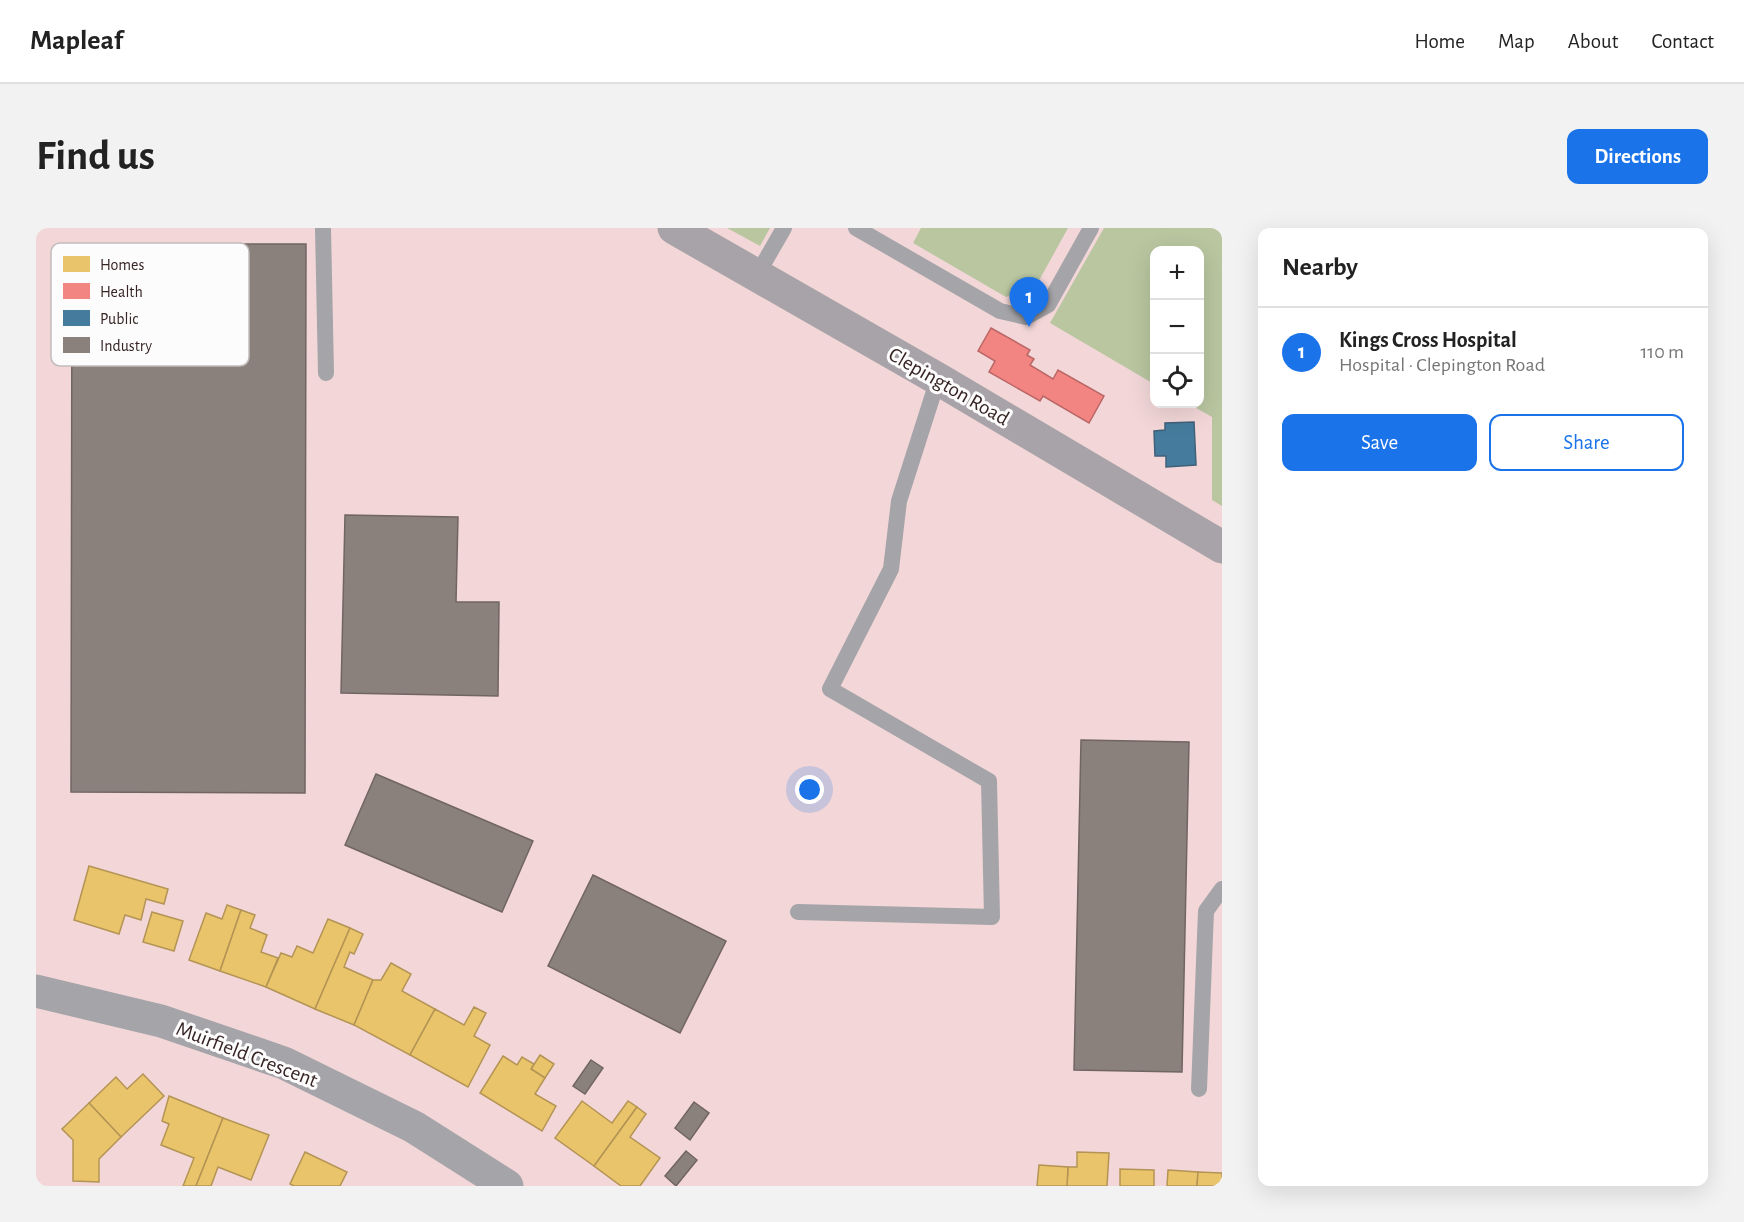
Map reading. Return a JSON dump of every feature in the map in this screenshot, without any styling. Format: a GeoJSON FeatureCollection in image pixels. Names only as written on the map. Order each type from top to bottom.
{"type":"FeatureCollection","features":[{"type":"Feature","properties":{"kind":"main road","name":"Clepington Road"},"geometry":{"type":"LineString","coordinates":[[674,228],[938,379],[1222,548]]}},
{"type":"Feature","properties":{"kind":"street","name":"Muirfield Crescent"},"geometry":{"type":"LineString","coordinates":[[36,991],[161,1021],[284,1063],[414,1126],[507,1186]]}},
{"type":"Feature","properties":{"kind":"lane"},"geometry":{"type":"LineString","coordinates":[[323,228],[326,373]]}},
{"type":"Feature","properties":{"kind":"lane"},"geometry":{"type":"LineString","coordinates":[[757,275],[784,228]]}},
{"type":"Feature","properties":{"kind":"lane"},"geometry":{"type":"LineString","coordinates":[[856,228],[1000,311],[1026,317],[1048,305],[1091,228]]}},
{"type":"Feature","properties":{"kind":"lane"},"geometry":{"type":"LineString","coordinates":[[798,912],[992,917],[989,781],[830,689],[891,569],[898,501],[938,379]]}},
{"type":"Feature","properties":{"kind":"lane"},"geometry":{"type":"LineString","coordinates":[[1199,1089],[1206,911],[1222,889]]}},
{"type":"Feature","properties":{"kind":"green space"},"geometry":{"type":"Polygon","coordinates":[[[727,228],[770,228],[760,246],[727,228]]]}},
{"type":"Feature","properties":{"kind":"green space"},"geometry":{"type":"Polygon","coordinates":[[[921,228],[1068,228],[1036,286],[1006,297],[913,243],[921,228]]]}},
{"type":"Feature","properties":{"kind":"green space"},"geometry":{"type":"Polygon","coordinates":[[[1104,228],[1222,228],[1222,506],[1212,500],[1212,417],[1196,408],[1204,408],[1204,246],[1150,246],[1150,382],[1050,323],[1104,228]]]}},
{"type":"Feature","properties":{"kind":"building: Homes"},"geometry":{"type":"Polygon","coordinates":[[[89,866],[168,889],[164,904],[146,899],[141,920],[125,915],[119,934],[74,920],[89,866]]]}},
{"type":"Feature","properties":{"kind":"building: Homes"},"geometry":{"type":"Polygon","coordinates":[[[227,905],[241,910],[220,971],[189,960],[206,913],[222,919],[227,905]]]}},
{"type":"Feature","properties":{"kind":"building: Homes"},"geometry":{"type":"Polygon","coordinates":[[[241,910],[255,915],[250,928],[267,935],[261,952],[278,958],[266,987],[220,971],[241,910]]]}},
{"type":"Feature","properties":{"kind":"building: Homes"},"geometry":{"type":"Polygon","coordinates":[[[152,912],[183,921],[174,951],[143,942],[152,912]]]}},
{"type":"Feature","properties":{"kind":"building: Homes"},"geometry":{"type":"Polygon","coordinates":[[[328,919],[350,928],[315,1009],[266,987],[281,953],[292,957],[297,946],[313,953],[328,919]]]}},
{"type":"Feature","properties":{"kind":"building: Homes"},"geometry":{"type":"Polygon","coordinates":[[[350,928],[363,934],[354,954],[350,952],[344,967],[373,980],[354,1025],[315,1009],[350,928]]]}},
{"type":"Feature","properties":{"kind":"building: Homes"},"geometry":{"type":"Polygon","coordinates":[[[391,963],[411,974],[402,991],[435,1009],[410,1055],[354,1025],[373,980],[381,980],[391,963]]]}},
{"type":"Feature","properties":{"kind":"building: Homes"},"geometry":{"type":"Polygon","coordinates":[[[474,1007],[486,1013],[474,1036],[490,1045],[468,1087],[410,1055],[435,1009],[464,1025],[474,1007]]]}},
{"type":"Feature","properties":{"kind":"building: Homes"},"geometry":{"type":"Polygon","coordinates":[[[540,1055],[554,1064],[545,1078],[531,1069],[540,1055]]]}},
{"type":"Feature","properties":{"kind":"building: Homes"},"geometry":{"type":"Polygon","coordinates":[[[503,1056],[517,1065],[522,1057],[534,1064],[531,1069],[545,1078],[535,1094],[556,1106],[542,1131],[480,1093],[503,1056]]]}},
{"type":"Feature","properties":{"kind":"building: Homes"},"geometry":{"type":"Polygon","coordinates":[[[143,1074],[164,1096],[121,1137],[89,1103],[116,1077],[127,1089],[143,1074]]]}},
{"type":"Feature","properties":{"kind":"building: Homes"},"geometry":{"type":"Polygon","coordinates":[[[169,1096],[223,1118],[196,1186],[183,1186],[194,1158],[161,1145],[169,1124],[162,1121],[169,1096]]]}},
{"type":"Feature","properties":{"kind":"building: Homes"},"geometry":{"type":"Polygon","coordinates":[[[582,1101],[612,1123],[628,1101],[637,1107],[594,1166],[555,1138],[582,1101]]]}},
{"type":"Feature","properties":{"kind":"building: Homes"},"geometry":{"type":"Polygon","coordinates":[[[89,1103],[121,1137],[99,1159],[99,1182],[73,1181],[73,1140],[62,1129],[89,1103]]]}},
{"type":"Feature","properties":{"kind":"building: Homes"},"geometry":{"type":"Polygon","coordinates":[[[637,1107],[646,1114],[630,1137],[660,1158],[640,1186],[621,1186],[594,1166],[637,1107]]]}},
{"type":"Feature","properties":{"kind":"building: Homes"},"geometry":{"type":"Polygon","coordinates":[[[223,1118],[269,1135],[251,1180],[218,1167],[211,1186],[196,1186],[223,1118]]]}},
{"type":"Feature","properties":{"kind":"building: Homes"},"geometry":{"type":"Polygon","coordinates":[[[305,1152],[347,1172],[340,1186],[294,1186],[290,1184],[305,1152]]]}},
{"type":"Feature","properties":{"kind":"building: Homes"},"geometry":{"type":"Polygon","coordinates":[[[1077,1152],[1109,1153],[1107,1186],[1067,1186],[1068,1167],[1077,1167],[1077,1152]]]}},
{"type":"Feature","properties":{"kind":"building: Homes"},"geometry":{"type":"Polygon","coordinates":[[[1039,1165],[1068,1167],[1067,1186],[1037,1186],[1039,1165]]]}},
{"type":"Feature","properties":{"kind":"building: Homes"},"geometry":{"type":"Polygon","coordinates":[[[1120,1169],[1154,1170],[1154,1186],[1120,1186],[1120,1169]]]}},
{"type":"Feature","properties":{"kind":"building: Homes"},"geometry":{"type":"Polygon","coordinates":[[[1168,1170],[1198,1172],[1197,1186],[1167,1186],[1168,1170]]]}},
{"type":"Feature","properties":{"kind":"building: Homes"},"geometry":{"type":"Polygon","coordinates":[[[1198,1172],[1222,1173],[1222,1186],[1197,1186],[1198,1172]]]}},
{"type":"Feature","properties":{"kind":"building: Health"},"geometry":{"type":"Polygon","coordinates":[[[991,328],[1030,350],[1027,355],[1034,359],[1030,365],[1053,379],[1058,370],[1104,396],[1089,423],[1043,396],[1040,401],[989,372],[995,361],[978,351],[991,328]]]}},
{"type":"Feature","properties":{"kind":"building: Public"},"geometry":{"type":"Polygon","coordinates":[[[1194,422],[1196,465],[1166,467],[1166,456],[1155,456],[1154,431],[1165,430],[1165,423],[1194,422]]]}},
{"type":"Feature","properties":{"kind":"building: Industry"},"geometry":{"type":"Polygon","coordinates":[[[249,244],[306,244],[305,793],[71,792],[72,366],[249,366],[249,244]]]}},
{"type":"Feature","properties":{"kind":"building: Industry"},"geometry":{"type":"Polygon","coordinates":[[[345,515],[458,517],[456,602],[499,602],[498,696],[341,693],[345,515]]]}},
{"type":"Feature","properties":{"kind":"building: Industry"},"geometry":{"type":"Polygon","coordinates":[[[1081,740],[1189,742],[1182,1072],[1074,1070],[1081,740]]]}},
{"type":"Feature","properties":{"kind":"building: Industry"},"geometry":{"type":"Polygon","coordinates":[[[376,774],[533,841],[502,912],[345,845],[376,774]]]}},
{"type":"Feature","properties":{"kind":"building: Industry"},"geometry":{"type":"Polygon","coordinates":[[[593,875],[726,941],[680,1033],[548,966],[593,875]]]}},
{"type":"Feature","properties":{"kind":"building: Industry"},"geometry":{"type":"Polygon","coordinates":[[[591,1060],[603,1068],[585,1094],[573,1086],[591,1060]]]}},
{"type":"Feature","properties":{"kind":"building: Industry"},"geometry":{"type":"Polygon","coordinates":[[[694,1102],[709,1113],[690,1140],[675,1128],[694,1102]]]}},
{"type":"Feature","properties":{"kind":"building: Industry"},"geometry":{"type":"Polygon","coordinates":[[[686,1151],[697,1160],[676,1186],[665,1176],[686,1151]]]}},
{"type":"Feature","properties":{"kind":"place","name":"Kings Cross Hospital"},"geometry":{"type":"Point","coordinates":[1029,327]}}]}
